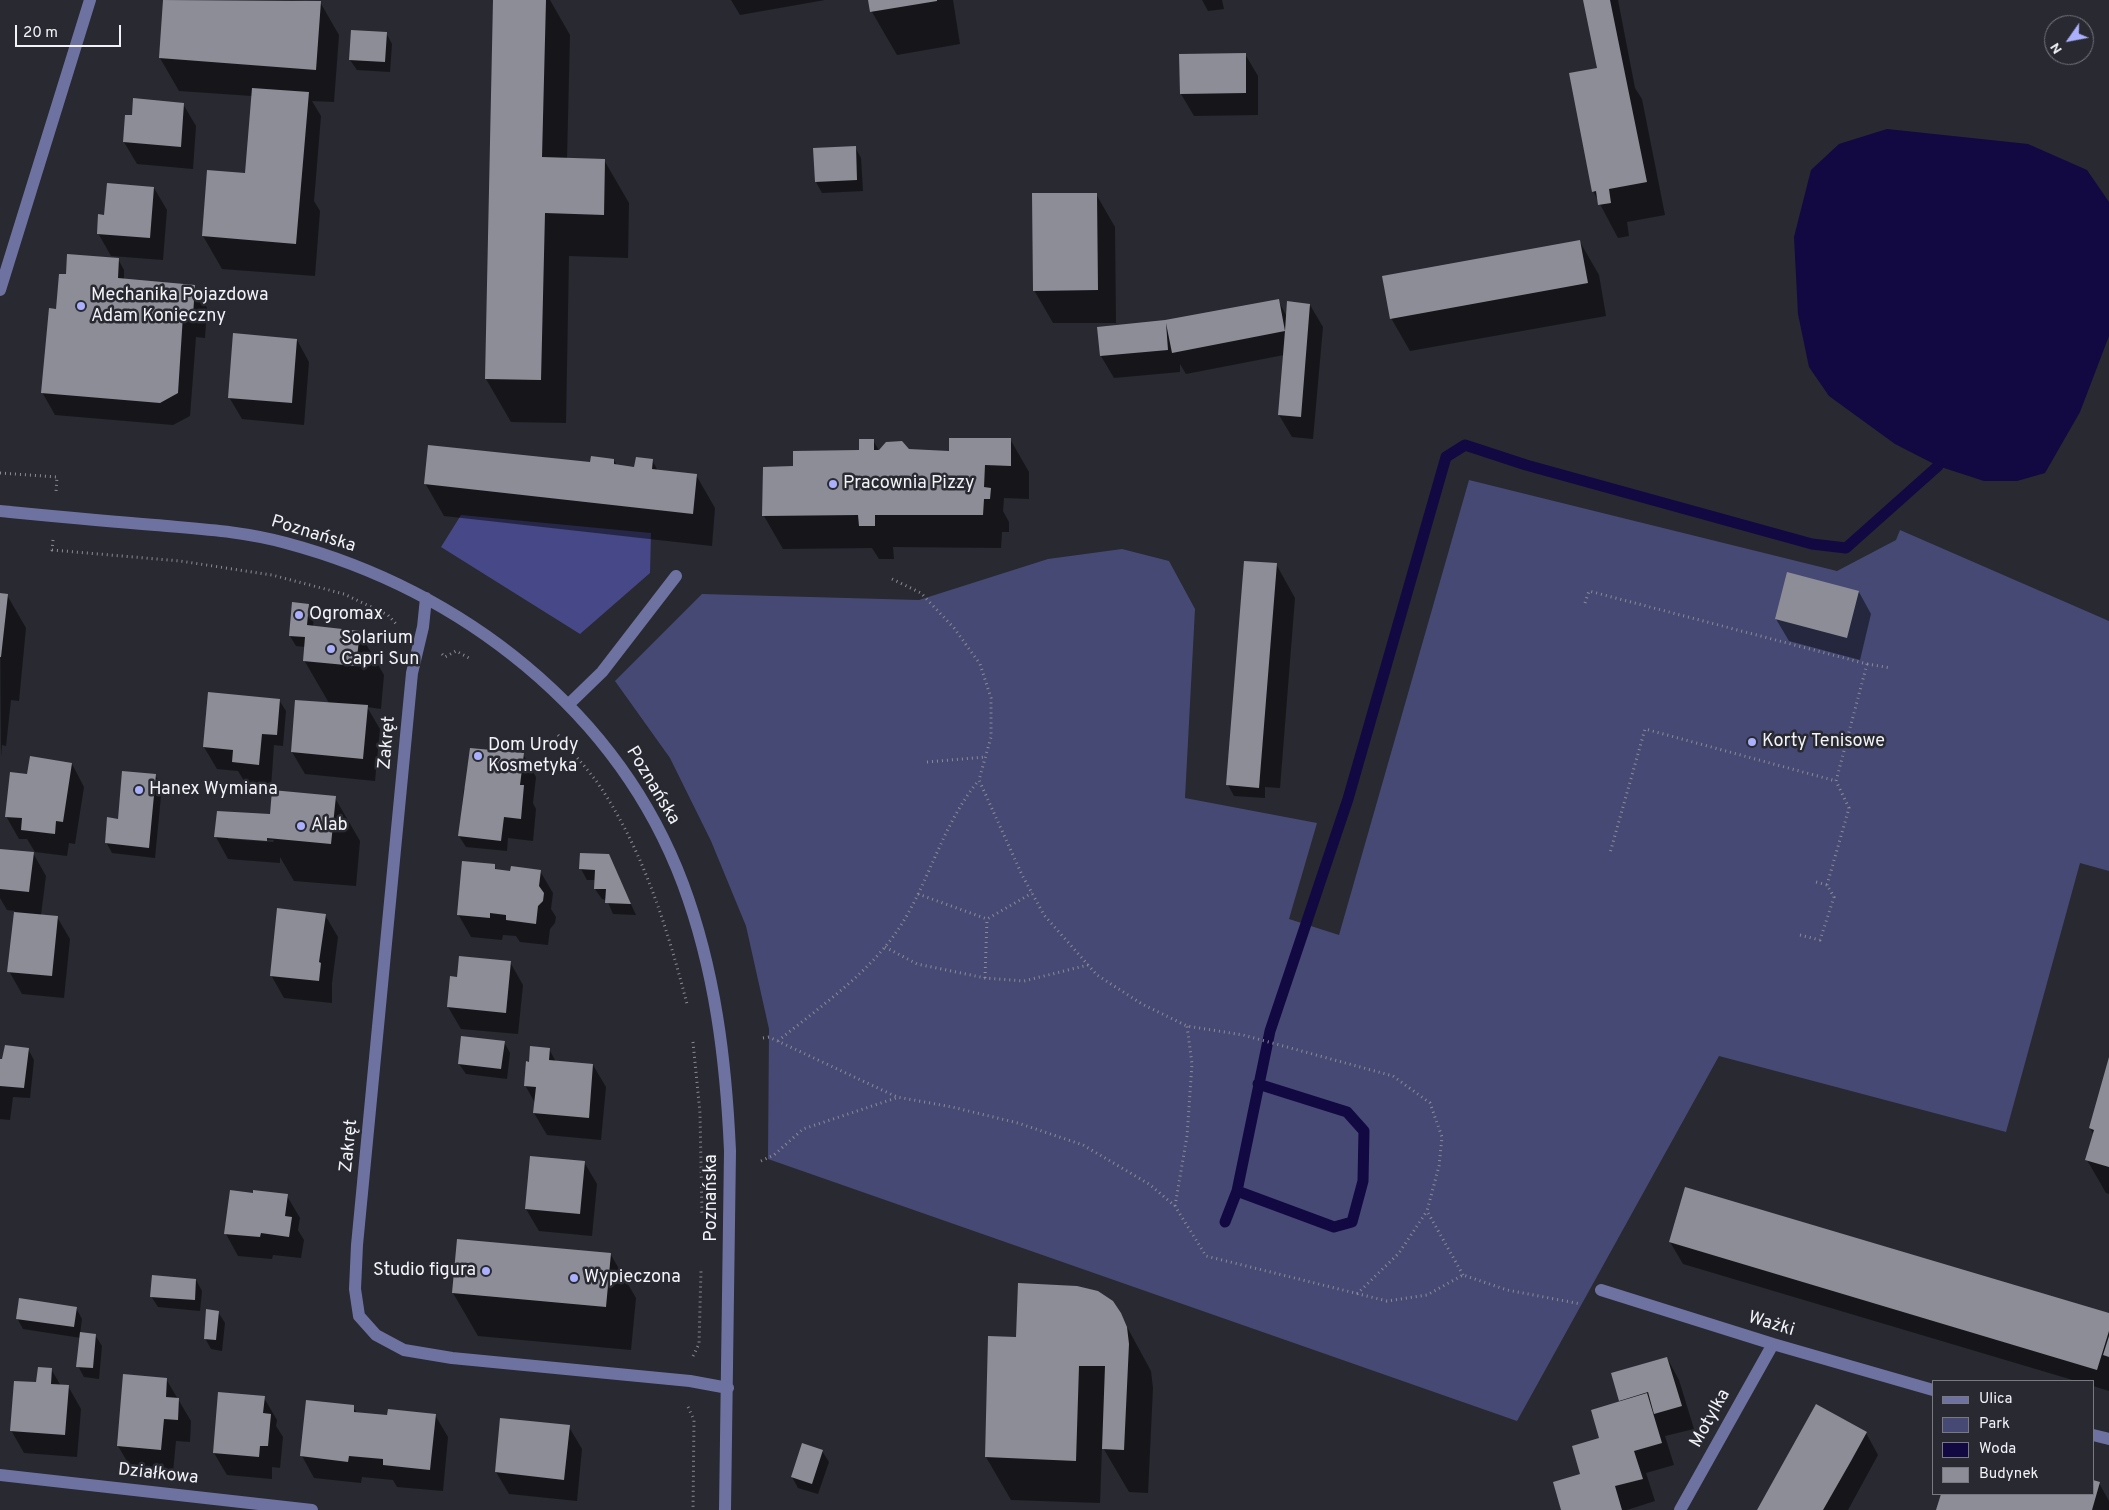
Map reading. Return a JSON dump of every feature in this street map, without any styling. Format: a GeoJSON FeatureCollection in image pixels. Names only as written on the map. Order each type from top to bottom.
{"type":"FeatureCollection","features":[{"type":"Feature","properties":{"kind":"street"},"geometry":{"type":"LineString","coordinates":[[0,290],[90,0]]}},
{"type":"Feature","properties":{"kind":"street","name":"Poznańska"},"geometry":{"type":"LineString","coordinates":[[0,511],[220,530],[286,543],[334,558],[386,578],[426,598],[473,626],[512,653],[569,704],[612,754],[664,840],[683,884],[710,976],[721,1039],[730,1151],[725,1510]]}},
{"type":"Feature","properties":{"kind":"street"},"geometry":{"type":"LineString","coordinates":[[569,704],[602,672],[676,576]]}},
{"type":"Feature","properties":{"kind":"street","name":"Zakręt"},"geometry":{"type":"LineString","coordinates":[[426,598],[412,673],[357,1245],[355,1289],[359,1316],[376,1335],[404,1350],[452,1358],[690,1381],[728,1388]]}},
{"type":"Feature","properties":{"kind":"street","name":"Ważki"},"geometry":{"type":"LineString","coordinates":[[1601,1290],[1772,1344],[1932,1390]]}},
{"type":"Feature","properties":{"kind":"street","name":"Motylka"},"geometry":{"type":"LineString","coordinates":[[1680,1510],[1772,1344]]}},
{"type":"Feature","properties":{"kind":"street"},"geometry":{"type":"LineString","coordinates":[[2094,1435],[2109,1440]]}},
{"type":"Feature","properties":{"kind":"street","name":"Działkowa"},"geometry":{"type":"LineString","coordinates":[[0,1475],[312,1510]]}},
{"type":"Feature","properties":{"kind":"path"},"geometry":{"type":"LineString","coordinates":[[0,474],[58,477]]}},
{"type":"Feature","properties":{"kind":"path"},"geometry":{"type":"LineString","coordinates":[[52,550],[180,561],[272,575],[344,594],[388,615],[395,624],[401,627]]}},
{"type":"Feature","properties":{"kind":"path"},"geometry":{"type":"LineString","coordinates":[[778,1041],[866,968],[885,947],[905,918],[918,894],[961,802],[979,780],[991,737],[991,698],[980,664],[954,628],[921,593],[892,580]]}},
{"type":"Feature","properties":{"kind":"path"},"geometry":{"type":"LineString","coordinates":[[1584,603],[1589,591],[1867,664],[1891,668]]}},
{"type":"Feature","properties":{"kind":"path"},"geometry":{"type":"LineString","coordinates":[[439,650],[445,657],[456,651],[474,660]]}},
{"type":"Feature","properties":{"kind":"path"},"geometry":{"type":"LineString","coordinates":[[1800,935],[1820,940],[1834,897],[1828,885],[1849,808],[1836,781],[1867,664]]}},
{"type":"Feature","properties":{"kind":"path"},"geometry":{"type":"LineString","coordinates":[[1610,853],[1645,729],[1836,781]]}},
{"type":"Feature","properties":{"kind":"path"},"geometry":{"type":"LineString","coordinates":[[556,732],[597,782],[636,850],[669,935],[688,1009]]}},
{"type":"Feature","properties":{"kind":"path"},"geometry":{"type":"LineString","coordinates":[[927,762],[985,757]]}},
{"type":"Feature","properties":{"kind":"path"},"geometry":{"type":"LineString","coordinates":[[979,780],[1044,915],[1097,975],[1142,1004],[1187,1026],[1243,1035],[1393,1076],[1430,1103],[1442,1137],[1439,1166],[1427,1211],[1399,1252],[1357,1294]]}},
{"type":"Feature","properties":{"kind":"path"},"geometry":{"type":"LineString","coordinates":[[1816,882],[1828,885]]}},
{"type":"Feature","properties":{"kind":"path"},"geometry":{"type":"LineString","coordinates":[[918,894],[987,919],[1032,893]]}},
{"type":"Feature","properties":{"kind":"path"},"geometry":{"type":"LineString","coordinates":[[985,978],[987,919]]}},
{"type":"Feature","properties":{"kind":"path"},"geometry":{"type":"LineString","coordinates":[[885,947],[917,964],[985,978],[1024,981],[1088,965]]}},
{"type":"Feature","properties":{"kind":"path"},"geometry":{"type":"LineString","coordinates":[[1175,1206],[1187,1136],[1192,1064],[1187,1026]]}},
{"type":"Feature","properties":{"kind":"path"},"geometry":{"type":"LineString","coordinates":[[693,1037],[700,1113],[702,1219]]}},
{"type":"Feature","properties":{"kind":"path"},"geometry":{"type":"LineString","coordinates":[[763,1038],[769,1037],[778,1041],[897,1098],[952,1107],[1018,1123],[1084,1145],[1149,1184],[1175,1206],[1206,1256],[1386,1301],[1427,1295],[1463,1275]]}},
{"type":"Feature","properties":{"kind":"path"},"geometry":{"type":"LineString","coordinates":[[761,1161],[774,1155],[803,1129],[897,1098]]}},
{"type":"Feature","properties":{"kind":"path"},"geometry":{"type":"LineString","coordinates":[[1427,1211],[1463,1275],[1507,1290],[1584,1304],[1601,1290]]}},
{"type":"Feature","properties":{"kind":"path"},"geometry":{"type":"LineString","coordinates":[[691,1360],[699,1344],[701,1267]]}},
{"type":"Feature","properties":{"kind":"path"},"geometry":{"type":"LineString","coordinates":[[688,1407],[694,1420],[693,1510]]}},
{"type":"Feature","properties":{"kind":"green space"},"geometry":{"type":"Polygon","coordinates":[[[1469,480],[1837,571],[1896,540],[1900,530],[2109,621],[2109,871],[2080,863],[2006,1132],[1719,1056],[1517,1421],[768,1159],[769,1029],[746,926],[711,841],[670,758],[615,681],[702,594],[919,600],[1048,559],[1122,549],[1169,561],[1195,609],[1185,798],[1317,823],[1289,919],[1339,935],[1469,480]]]}},
{"type":"Feature","properties":{"kind":"shaded area"},"geometry":{"type":"Polygon","coordinates":[[[461,515],[651,533],[650,573],[580,634],[441,547],[461,515]]]}},
{"type":"Feature","properties":{"kind":"water"},"geometry":{"type":"Polygon","coordinates":[[[1887,129],[2028,144],[2087,170],[2109,202],[2109,336],[2080,412],[2045,473],[2017,481],[1984,481],[1938,466],[1895,444],[1829,396],[1809,367],[1798,314],[1794,237],[1811,170],[1839,144],[1887,129]]]}},
{"type":"Feature","properties":{"kind":"building"},"geometry":{"type":"Polygon","coordinates":[[[163,0],[321,1],[316,70],[159,58],[163,0]]]}},
{"type":"Feature","properties":{"kind":"building"},"geometry":{"type":"Polygon","coordinates":[[[493,0],[546,0],[542,157],[605,159],[604,215],[545,213],[541,380],[485,379],[493,0]]]}},
{"type":"Feature","properties":{"kind":"building"},"geometry":{"type":"Polygon","coordinates":[[[868,0],[937,0],[937,1],[870,12],[868,0]]]}},
{"type":"Feature","properties":{"kind":"building"},"geometry":{"type":"Polygon","coordinates":[[[1583,0],[1610,0],[1647,182],[1609,189],[1611,203],[1598,205],[1596,191],[1592,192],[1569,73],[1597,68],[1583,0]]]}},
{"type":"Feature","properties":{"kind":"building"},"geometry":{"type":"Polygon","coordinates":[[[351,30],[387,32],[385,62],[349,60],[351,30]]]}},
{"type":"Feature","properties":{"kind":"building"},"geometry":{"type":"Polygon","coordinates":[[[1246,53],[1246,93],[1180,94],[1179,54],[1246,53]]]}},
{"type":"Feature","properties":{"kind":"building"},"geometry":{"type":"Polygon","coordinates":[[[252,88],[309,92],[296,244],[202,236],[207,170],[245,173],[252,88]]]}},
{"type":"Feature","properties":{"kind":"building"},"geometry":{"type":"Polygon","coordinates":[[[133,98],[184,103],[181,147],[123,142],[125,115],[132,115],[133,98]]]}},
{"type":"Feature","properties":{"kind":"building"},"geometry":{"type":"Polygon","coordinates":[[[856,146],[857,180],[815,182],[813,148],[856,146]]]}},
{"type":"Feature","properties":{"kind":"building"},"geometry":{"type":"Polygon","coordinates":[[[107,183],[154,187],[150,238],[97,234],[98,214],[104,215],[107,183]]]}},
{"type":"Feature","properties":{"kind":"building"},"geometry":{"type":"Polygon","coordinates":[[[1032,193],[1097,193],[1098,290],[1033,291],[1032,193]]]}},
{"type":"Feature","properties":{"kind":"building"},"geometry":{"type":"Polygon","coordinates":[[[1580,240],[1588,283],[1390,319],[1382,276],[1580,240]]]}},
{"type":"Feature","properties":{"kind":"building"},"geometry":{"type":"Polygon","coordinates":[[[67,254],[119,258],[118,278],[195,285],[193,316],[183,315],[178,393],[160,403],[41,393],[49,308],[56,309],[59,274],[66,274],[67,254]]]}},
{"type":"Feature","properties":{"kind":"building"},"geometry":{"type":"Polygon","coordinates":[[[1279,299],[1285,331],[1172,353],[1166,323],[1168,350],[1100,356],[1097,327],[1165,320],[1279,299]]]}},
{"type":"Feature","properties":{"kind":"building"},"geometry":{"type":"Polygon","coordinates":[[[1287,301],[1310,304],[1301,417],[1278,415],[1287,301]]]}},
{"type":"Feature","properties":{"kind":"building"},"geometry":{"type":"Polygon","coordinates":[[[233,333],[297,339],[292,403],[228,398],[233,333]]]}},
{"type":"Feature","properties":{"kind":"building"},"geometry":{"type":"Polygon","coordinates":[[[949,438],[1011,438],[1011,466],[985,465],[984,487],[991,488],[990,499],[984,499],[983,515],[875,515],[875,526],[859,526],[858,515],[762,516],[763,467],[793,466],[793,451],[859,450],[859,439],[874,439],[874,450],[879,450],[886,442],[902,441],[909,449],[949,451],[949,438]]]}},
{"type":"Feature","properties":{"kind":"building"},"geometry":{"type":"Polygon","coordinates":[[[428,445],[590,462],[591,456],[614,459],[614,464],[634,467],[636,457],[653,459],[652,469],[697,474],[693,514],[424,484],[428,445]]]}},
{"type":"Feature","properties":{"kind":"building"},"geometry":{"type":"Polygon","coordinates":[[[1244,561],[1277,563],[1259,788],[1226,785],[1244,561]]]}},
{"type":"Feature","properties":{"kind":"building"},"geometry":{"type":"Polygon","coordinates":[[[1787,572],[1859,591],[1847,638],[1775,619],[1787,572]]]}},
{"type":"Feature","properties":{"kind":"building"},"geometry":{"type":"Polygon","coordinates":[[[0,593],[8,594],[1,657],[0,657],[0,593]]]}},
{"type":"Feature","properties":{"kind":"building","name":"Solarium Capri Sun"},"geometry":{"type":"Polygon","coordinates":[[[292,602],[309,604],[307,625],[360,631],[356,666],[303,661],[305,637],[289,636],[292,602]]]}},
{"type":"Feature","properties":{"kind":"building"},"geometry":{"type":"Polygon","coordinates":[[[208,692],[280,699],[277,735],[262,734],[259,765],[232,762],[233,750],[203,747],[208,692]]]}},
{"type":"Feature","properties":{"kind":"building"},"geometry":{"type":"Polygon","coordinates":[[[295,700],[368,705],[363,759],[291,752],[295,700]]]}},
{"type":"Feature","properties":{"kind":"building"},"geometry":{"type":"Polygon","coordinates":[[[470,748],[524,753],[520,785],[524,785],[521,819],[504,817],[501,841],[458,836],[470,748]]]}},
{"type":"Feature","properties":{"kind":"building"},"geometry":{"type":"Polygon","coordinates":[[[30,756],[72,763],[63,822],[56,821],[55,834],[21,830],[22,818],[5,817],[10,772],[27,774],[30,756]]]}},
{"type":"Feature","properties":{"kind":"building"},"geometry":{"type":"Polygon","coordinates":[[[122,771],[156,774],[149,848],[105,843],[107,817],[118,819],[122,771]]]}},
{"type":"Feature","properties":{"kind":"building","name":"Alab"},"geometry":{"type":"Polygon","coordinates":[[[272,790],[336,796],[331,844],[267,838],[267,841],[214,837],[217,811],[270,814],[272,790]]]}},
{"type":"Feature","properties":{"kind":"building"},"geometry":{"type":"Polygon","coordinates":[[[0,849],[34,852],[29,892],[0,889],[0,849]]]}},
{"type":"Feature","properties":{"kind":"building"},"geometry":{"type":"Polygon","coordinates":[[[580,853],[609,854],[631,904],[605,903],[606,889],[594,889],[595,870],[579,869],[580,853]]]}},
{"type":"Feature","properties":{"kind":"building"},"geometry":{"type":"Polygon","coordinates":[[[462,861],[495,864],[495,869],[510,871],[511,866],[541,870],[539,886],[544,893],[543,901],[538,906],[536,924],[506,920],[506,915],[490,913],[490,918],[457,915],[462,861]]]}},
{"type":"Feature","properties":{"kind":"building"},"geometry":{"type":"Polygon","coordinates":[[[277,908],[326,914],[319,962],[321,963],[319,981],[270,976],[277,908]]]}},
{"type":"Feature","properties":{"kind":"building"},"geometry":{"type":"Polygon","coordinates":[[[14,912],[58,916],[52,976],[7,972],[14,912]]]}},
{"type":"Feature","properties":{"kind":"building"},"geometry":{"type":"Polygon","coordinates":[[[459,956],[511,961],[506,1013],[447,1007],[450,976],[457,977],[459,956]]]}},
{"type":"Feature","properties":{"kind":"building"},"geometry":{"type":"Polygon","coordinates":[[[461,1036],[505,1041],[501,1069],[458,1064],[461,1036]]]}},
{"type":"Feature","properties":{"kind":"building"},"geometry":{"type":"Polygon","coordinates":[[[5,1045],[29,1048],[24,1088],[0,1086],[0,1059],[2,1059],[5,1045]]]}},
{"type":"Feature","properties":{"kind":"building"},"geometry":{"type":"Polygon","coordinates":[[[530,1046],[550,1048],[549,1060],[593,1064],[589,1118],[533,1113],[536,1087],[524,1086],[526,1061],[529,1062],[530,1046]]]}},
{"type":"Feature","properties":{"kind":"building"},"geometry":{"type":"Polygon","coordinates":[[[2109,1057],[2109,1167],[2085,1160],[2094,1130],[2089,1128],[2109,1057]]]}},
{"type":"Feature","properties":{"kind":"building"},"geometry":{"type":"Polygon","coordinates":[[[530,1156],[585,1161],[580,1214],[525,1209],[530,1156]]]}},
{"type":"Feature","properties":{"kind":"building"},"geometry":{"type":"Polygon","coordinates":[[[1685,1187],[2109,1313],[2109,1331],[2097,1370],[1669,1242],[1685,1187]]]}},
{"type":"Feature","properties":{"kind":"building"},"geometry":{"type":"Polygon","coordinates":[[[230,1190],[253,1193],[253,1190],[288,1194],[285,1216],[292,1217],[289,1237],[261,1233],[260,1237],[224,1234],[230,1190]]]}},
{"type":"Feature","properties":{"kind":"building"},"geometry":{"type":"Polygon","coordinates":[[[457,1239],[611,1253],[606,1307],[452,1293],[457,1239]]]}},
{"type":"Feature","properties":{"kind":"building"},"geometry":{"type":"Polygon","coordinates":[[[152,1275],[196,1279],[195,1300],[150,1297],[152,1275]]]}},
{"type":"Feature","properties":{"kind":"building"},"geometry":{"type":"Polygon","coordinates":[[[1018,1283],[1077,1286],[1098,1291],[1113,1301],[1121,1313],[1127,1327],[1129,1344],[1124,1450],[1102,1449],[1105,1366],[1079,1366],[1076,1461],[985,1457],[988,1336],[1016,1337],[1018,1283]]]}},
{"type":"Feature","properties":{"kind":"building"},"geometry":{"type":"Polygon","coordinates":[[[19,1298],[77,1307],[74,1327],[16,1319],[19,1298]]]}},
{"type":"Feature","properties":{"kind":"building"},"geometry":{"type":"Polygon","coordinates":[[[206,1309],[219,1311],[216,1340],[204,1339],[206,1309]]]}},
{"type":"Feature","properties":{"kind":"building"},"geometry":{"type":"Polygon","coordinates":[[[80,1332],[96,1334],[93,1368],[76,1367],[80,1332]]]}},
{"type":"Feature","properties":{"kind":"building"},"geometry":{"type":"Polygon","coordinates":[[[2109,1336],[2109,1357],[2103,1355],[2109,1336]]]}},
{"type":"Feature","properties":{"kind":"building"},"geometry":{"type":"Polygon","coordinates":[[[1667,1357],[1682,1406],[1654,1414],[1648,1392],[1619,1401],[1611,1373],[1667,1357]]]}},
{"type":"Feature","properties":{"kind":"building"},"geometry":{"type":"Polygon","coordinates":[[[38,1367],[52,1368],[51,1384],[69,1385],[65,1435],[10,1431],[14,1381],[36,1382],[38,1367]]]}},
{"type":"Feature","properties":{"kind":"building"},"geometry":{"type":"Polygon","coordinates":[[[123,1374],[167,1378],[166,1397],[179,1398],[178,1420],[164,1419],[161,1450],[117,1446],[123,1374]]]}},
{"type":"Feature","properties":{"kind":"building"},"geometry":{"type":"Polygon","coordinates":[[[218,1392],[265,1396],[263,1413],[271,1414],[268,1446],[260,1446],[259,1457],[213,1453],[218,1392]]]}},
{"type":"Feature","properties":{"kind":"building"},"geometry":{"type":"Polygon","coordinates":[[[1647,1393],[1662,1443],[1634,1451],[1643,1479],[1615,1486],[1622,1510],[1561,1510],[1553,1482],[1580,1474],[1572,1446],[1599,1438],[1591,1410],[1647,1393]]]}},
{"type":"Feature","properties":{"kind":"building"},"geometry":{"type":"Polygon","coordinates":[[[306,1400],[354,1405],[354,1412],[387,1415],[388,1409],[436,1414],[430,1470],[383,1465],[383,1459],[349,1456],[348,1462],[300,1456],[306,1400]]]}},
{"type":"Feature","properties":{"kind":"building"},"geometry":{"type":"Polygon","coordinates":[[[1816,1404],[1867,1432],[1851,1461],[1823,1510],[1757,1510],[1816,1404]]]}},
{"type":"Feature","properties":{"kind":"building"},"geometry":{"type":"Polygon","coordinates":[[[500,1418],[570,1425],[564,1480],[495,1472],[500,1418]]]}},
{"type":"Feature","properties":{"kind":"building"},"geometry":{"type":"Polygon","coordinates":[[[802,1443],[823,1450],[812,1484],[791,1477],[802,1443]]]}},
{"type":"Feature","properties":{"kind":"building"},"geometry":{"type":"Polygon","coordinates":[[[2094,1480],[2100,1482],[2092,1510],[1936,1510],[1941,1495],[2094,1495],[2094,1480]]]}},
{"type":"Feature","properties":{"kind":"waterway"},"geometry":{"type":"LineString","coordinates":[[1225,1222],[1237,1191],[1270,1031],[1348,799],[1446,457],[1465,445],[1526,465],[1812,544],[1846,548],[1938,466]]}},
{"type":"Feature","properties":{"kind":"waterway"},"geometry":{"type":"LineString","coordinates":[[1237,1191],[1334,1227],[1352,1222],[1363,1181],[1364,1131],[1347,1112],[1258,1084]]}},
{"type":"Feature","properties":{"kind":"place","name":"Mechanika Pojazdowa Adam Konieczny"},"geometry":{"type":"Point","coordinates":[81,306]}},
{"type":"Feature","properties":{"kind":"place","name":"Pracownia Pizzy"},"geometry":{"type":"Point","coordinates":[833,484]}},
{"type":"Feature","properties":{"kind":"place","name":"Ogromax"},"geometry":{"type":"Point","coordinates":[299,615]}},
{"type":"Feature","properties":{"kind":"place","name":"Solarium Capri Sun"},"geometry":{"type":"Point","coordinates":[331,649]}},
{"type":"Feature","properties":{"kind":"place","name":"Korty Tenisowe"},"geometry":{"type":"Point","coordinates":[1752,742]}},
{"type":"Feature","properties":{"kind":"place","name":"Dom Urody Kosmetyka"},"geometry":{"type":"Point","coordinates":[478,756]}},
{"type":"Feature","properties":{"kind":"place","name":"Hanex Wymiana"},"geometry":{"type":"Point","coordinates":[139,790]}},
{"type":"Feature","properties":{"kind":"place","name":"Alab"},"geometry":{"type":"Point","coordinates":[301,826]}},
{"type":"Feature","properties":{"kind":"place","name":"Studio figura"},"geometry":{"type":"Point","coordinates":[486,1271]}},
{"type":"Feature","properties":{"kind":"place","name":"Wypieczona"},"geometry":{"type":"Point","coordinates":[574,1278]}}]}
